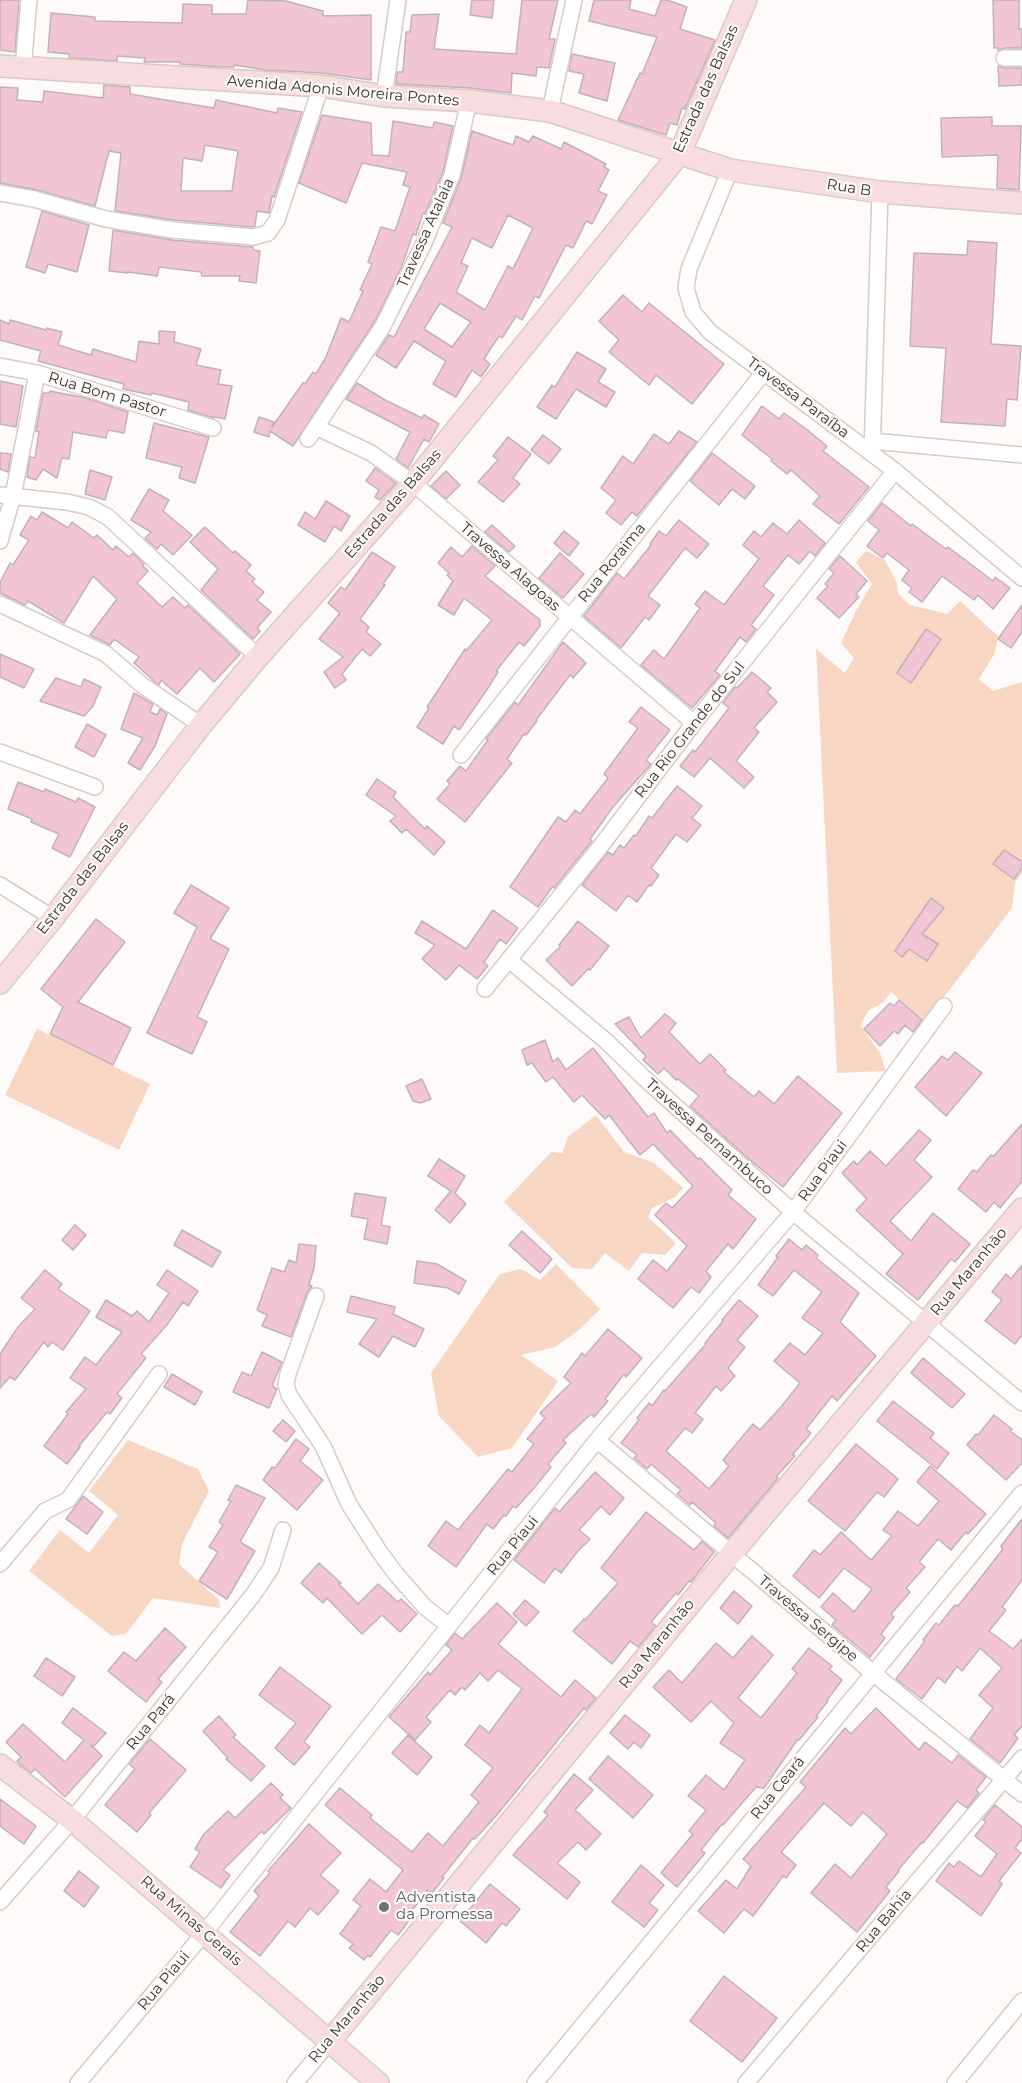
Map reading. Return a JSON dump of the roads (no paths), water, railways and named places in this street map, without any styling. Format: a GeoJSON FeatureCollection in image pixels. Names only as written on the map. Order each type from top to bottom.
{"type":"FeatureCollection","features":[{"type":"Feature","properties":{"kind":"street"},"geometry":{"type":"LineString","coordinates":[[23,69],[29,0]]}},
{"type":"Feature","properties":{"kind":"street"},"geometry":{"type":"LineString","coordinates":[[384,96],[398,0]]}},
{"type":"Feature","properties":{"kind":"street"},"geometry":{"type":"LineString","coordinates":[[549,111],[574,0]]}},
{"type":"Feature","properties":{"kind":"street","name":"Estrada das Balsas"},"geometry":{"type":"LineString","coordinates":[[0,983],[53,918],[201,725],[412,483],[680,153],[742,1]]}},
{"type":"Feature","properties":{"kind":"street"},"geometry":{"type":"LineString","coordinates":[[1004,58],[1022,58]]}},
{"type":"Feature","properties":{"kind":"street","name":"Avenida Adonis Moreira Pontes"},"geometry":{"type":"LineString","coordinates":[[0,66],[321,86],[384,96],[469,101],[549,111],[680,153]]}},
{"type":"Feature","properties":{"kind":"street"},"geometry":{"type":"LineString","coordinates":[[0,193],[34,199],[106,219],[173,230],[253,237],[268,233],[277,220],[321,86]]}},
{"type":"Feature","properties":{"kind":"street","name":"Travessa Atalaia"},"geometry":{"type":"LineString","coordinates":[[312,433],[383,326],[424,243],[452,175],[469,101]]}},
{"type":"Feature","properties":{"kind":"street","name":"Rua B"},"geometry":{"type":"LineString","coordinates":[[680,153],[730,170],[880,192],[1022,203]]}},
{"type":"Feature","properties":{"kind":"street","name":"Travessa Paraíba"},"geometry":{"type":"LineString","coordinates":[[730,170],[689,269],[686,288],[693,312],[710,332],[872,447],[895,471],[1022,578]]}},
{"type":"Feature","properties":{"kind":"street"},"geometry":{"type":"LineString","coordinates":[[880,192],[872,447],[1022,455]]}},
{"type":"Feature","properties":{"kind":"street","name":"Rua Bom Pastor"},"geometry":{"type":"LineString","coordinates":[[0,366],[37,373],[213,428]]}},
{"type":"Feature","properties":{"kind":"street","name":"Rua Roraima"},"geometry":{"type":"LineString","coordinates":[[461,755],[764,372]]}},
{"type":"Feature","properties":{"kind":"street"},"geometry":{"type":"LineString","coordinates":[[0,541],[7,495],[37,373]]}},
{"type":"Feature","properties":{"kind":"street","name":"Travessa Alagoas"},"geometry":{"type":"LineString","coordinates":[[312,433],[371,453],[412,483],[694,723]]}},
{"type":"Feature","properties":{"kind":"street","name":"Rua Rio Grande do Sul"},"geometry":{"type":"LineString","coordinates":[[486,989],[895,471]]}},
{"type":"Feature","properties":{"kind":"street"},"geometry":{"type":"LineString","coordinates":[[7,495],[67,502],[88,507],[108,517],[258,657]]}},
{"type":"Feature","properties":{"kind":"street"},"geometry":{"type":"LineString","coordinates":[[0,604],[106,654],[142,685],[201,725]]}},
{"type":"Feature","properties":{"kind":"street"},"geometry":{"type":"LineString","coordinates":[[0,752],[95,787]]}},
{"type":"Feature","properties":{"kind":"street"},"geometry":{"type":"LineString","coordinates":[[0,885],[53,918]]}},
{"type":"Feature","properties":{"kind":"street","name":"Travessa Pernambuco"},"geometry":{"type":"LineString","coordinates":[[509,960],[606,1041],[793,1212],[1022,1403]]}},
{"type":"Feature","properties":{"kind":"street","name":"Rua Piaui"},"geometry":{"type":"LineString","coordinates":[[78,2083],[205,1932],[597,1440],[793,1212],[944,1006]]}},
{"type":"Feature","properties":{"kind":"street","name":"Rua Maranhão"},"geometry":{"type":"LineString","coordinates":[[295,2083],[731,1554],[1022,1209]]}},
{"type":"Feature","properties":{"kind":"street"},"geometry":{"type":"LineString","coordinates":[[316,1296],[288,1374],[286,1384],[289,1395],[323,1446],[349,1504],[379,1551],[425,1607],[449,1626]]}},
{"type":"Feature","properties":{"kind":"street"},"geometry":{"type":"LineString","coordinates":[[0,1564],[45,1511],[68,1500],[159,1374]]}},
{"type":"Feature","properties":{"kind":"street","name":"Travessa Sergipe"},"geometry":{"type":"LineString","coordinates":[[597,1440],[873,1673],[1022,1794]]}},
{"type":"Feature","properties":{"kind":"street","name":"Rua Ceará"},"geometry":{"type":"LineString","coordinates":[[535,2083],[1022,1493]]}},
{"type":"Feature","properties":{"kind":"street","name":"Rua Pará"},"geometry":{"type":"LineString","coordinates":[[0,1902],[72,1820],[253,1595],[271,1568],[283,1530]]}},
{"type":"Feature","properties":{"kind":"street","name":"Rua Bahia"},"geometry":{"type":"LineString","coordinates":[[746,2083],[1022,1758]]}},
{"type":"Feature","properties":{"kind":"street","name":"Rua Minas Gerais"},"geometry":{"type":"LineString","coordinates":[[0,1765],[72,1820],[378,2083]]}},
{"type":"Feature","properties":{"kind":"street"},"geometry":{"type":"LineString","coordinates":[[955,2083],[1022,2001]]}},
{"type":"Feature","properties":{"kind":"place","name":"Adventista da Promessa"},"geometry":{"type":"Point","coordinates":[384,1907]}}]}
